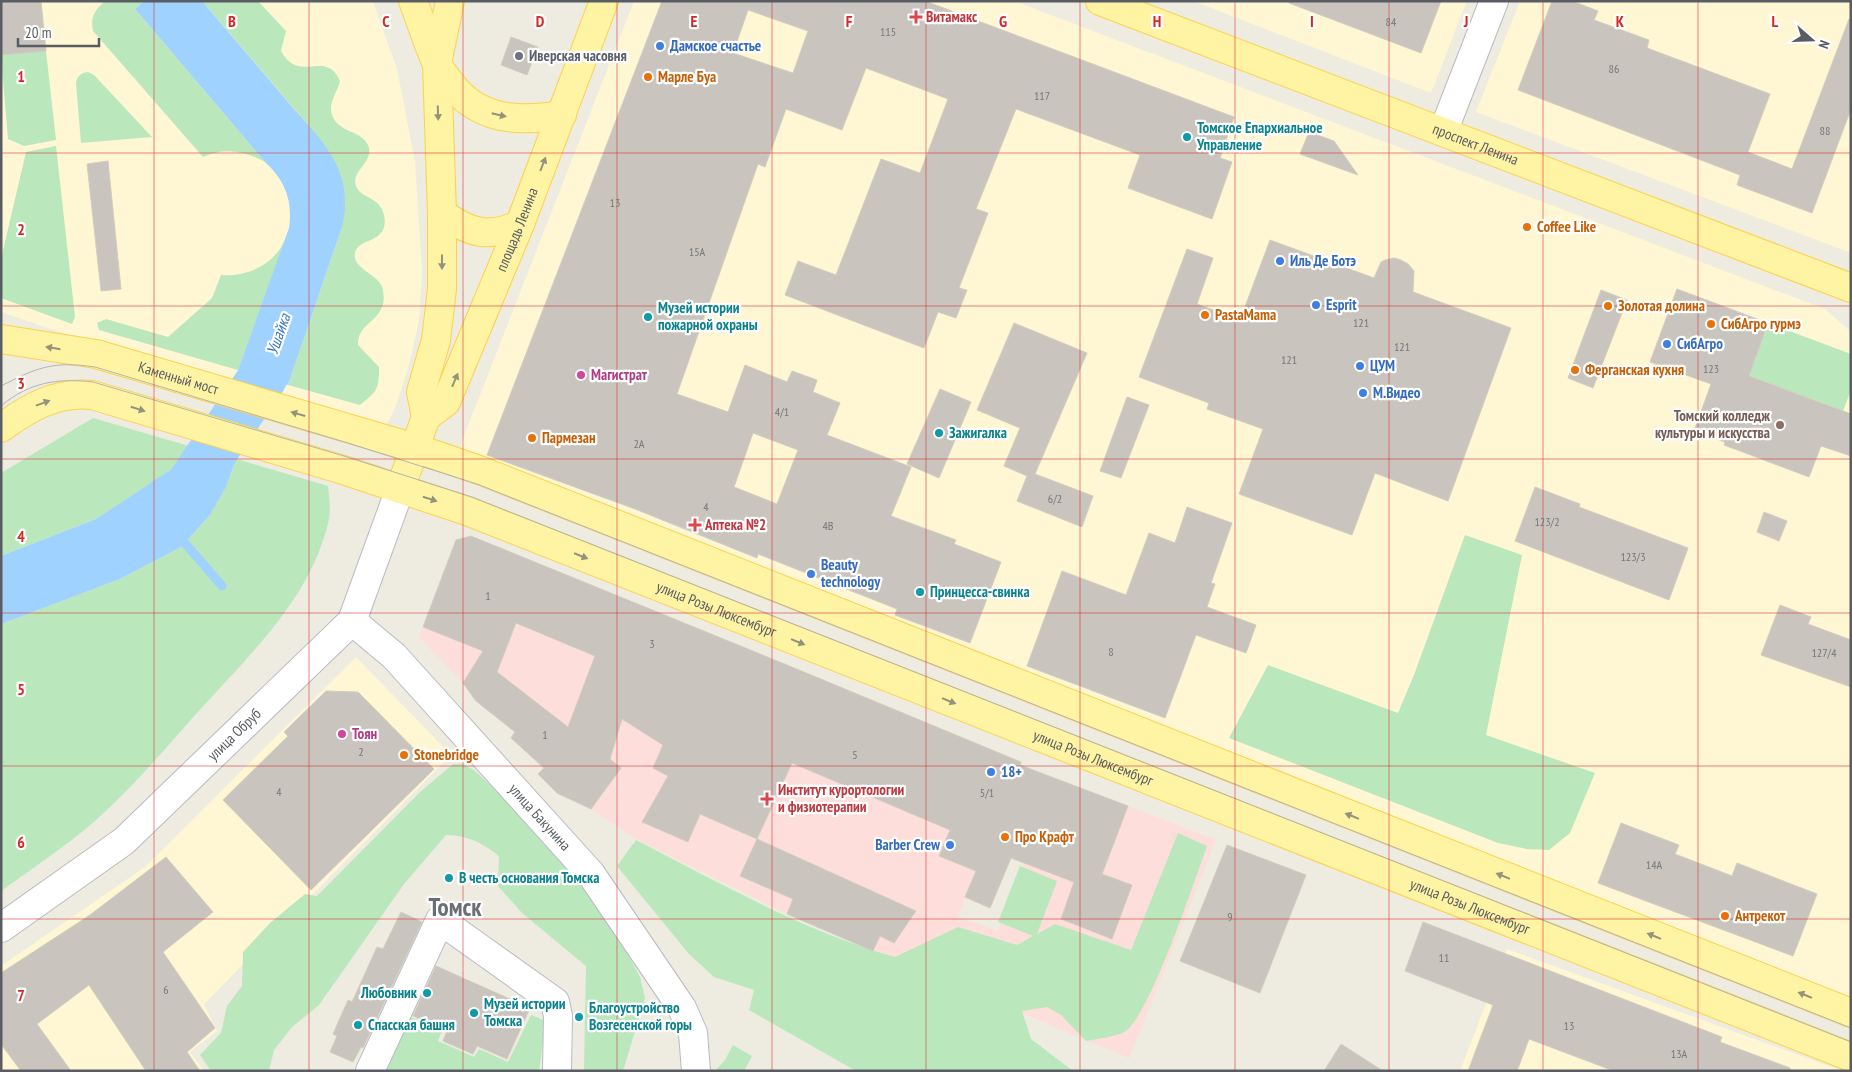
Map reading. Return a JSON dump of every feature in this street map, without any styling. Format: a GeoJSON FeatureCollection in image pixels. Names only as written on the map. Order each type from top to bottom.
{"type":"FeatureCollection","features":[{"type":"Feature","properties":{"kind":"main road"},"geometry":{"type":"LineString","coordinates":[[413,1],[437,64],[452,86],[464,98],[479,109],[499,116],[521,119],[562,115]]}},
{"type":"Feature","properties":{"kind":"main road"},"geometry":{"type":"LineString","coordinates":[[400,489],[426,417],[421,392],[431,361],[440,314],[442,289],[442,213],[437,64],[450,1]]}},
{"type":"Feature","properties":{"kind":"main road"},"geometry":{"type":"LineString","coordinates":[[586,1],[592,33]]}},
{"type":"Feature","properties":{"kind":"main road","name":"площадь Ленина"},"geometry":{"type":"LineString","coordinates":[[426,417],[446,402],[520,224],[604,1]]}},
{"type":"Feature","properties":{"kind":"main road","name":"проспект Ленина"},"geometry":{"type":"LineString","coordinates":[[1100,1],[1851,288]]}},
{"type":"Feature","properties":{"kind":"main road"},"geometry":{"type":"LineString","coordinates":[[442,213],[452,221],[465,227],[490,233],[505,231],[520,224]]}},
{"type":"Feature","properties":{"kind":"main road","name":"Каменный мост"},"geometry":{"type":"LineString","coordinates":[[6,340],[96,354],[415,448]]}},
{"type":"Feature","properties":{"kind":"main road","name":"улица Розы Люксембург"},"geometry":{"type":"LineString","coordinates":[[1,428],[36,405],[60,397],[77,394],[92,395],[333,467],[476,514],[1851,1057]]}},
{"type":"Feature","properties":{"kind":"main road"},"geometry":{"type":"LineString","coordinates":[[415,448],[482,470],[1851,1013]]}},
{"type":"Feature","properties":{"kind":"street"},"geometry":{"type":"LineString","coordinates":[[1443,132],[1494,1]]}},
{"type":"Feature","properties":{"kind":"street","name":"улица Обруб"},"geometry":{"type":"LineString","coordinates":[[1,928],[124,841],[352,621],[400,489]]}},
{"type":"Feature","properties":{"kind":"street","name":"улица Бакунина"},"geometry":{"type":"LineString","coordinates":[[352,621],[394,656],[591,874],[682,1008],[693,1033],[696,1071]]}},
{"type":"Feature","properties":{"kind":"street"},"geometry":{"type":"LineString","coordinates":[[370,1071],[440,920],[555,1002],[558,1016],[557,1071]]}},
{"type":"Feature","properties":{"kind":"shaded area"},"geometry":{"type":"Polygon","coordinates":[[[1,1],[373,1],[397,69],[415,161],[422,271],[419,321],[409,365],[397,403],[386,424],[380,426],[75,337],[1,312],[1,1]]]}},
{"type":"Feature","properties":{"kind":"shaded area"},"geometry":{"type":"Polygon","coordinates":[[[634,1],[1014,1],[1825,309],[1851,332],[1851,997],[462,454],[460,446],[634,1]]]}},
{"type":"Feature","properties":{"kind":"shaded area"},"geometry":{"type":"Polygon","coordinates":[[[1193,1],[1467,1],[1431,93],[1193,1]]]}},
{"type":"Feature","properties":{"kind":"shaded area"},"geometry":{"type":"Polygon","coordinates":[[[1520,1],[1851,1],[1851,253],[1476,112],[1520,1]]]}},
{"type":"Feature","properties":{"kind":"shaded area","name":"Институт курортологии и физиотерапии"},"geometry":{"type":"Polygon","coordinates":[[[471,536],[984,747],[939,856],[976,871],[958,917],[998,931],[1057,779],[1216,840],[1129,1058],[787,914],[636,839],[591,809],[557,793],[538,774],[543,768],[511,738],[515,731],[476,701],[463,683],[419,637],[456,540],[471,536]]]}},
{"type":"Feature","properties":{"kind":"shaded area"},"geometry":{"type":"Polygon","coordinates":[[[356,657],[451,755],[204,1004],[217,1031],[190,1052],[204,1071],[1,1071],[1,966],[145,867],[356,657]]]}},
{"type":"Feature","properties":{"kind":"shaded area"},"geometry":{"type":"Polygon","coordinates":[[[1507,949],[1843,1071],[1460,1071],[1507,949]]]}},
{"type":"Feature","properties":{"kind":"green space"},"geometry":{"type":"Polygon","coordinates":[[[105,1],[144,1],[135,9],[265,162],[250,155],[227,151],[203,157],[93,31],[92,22],[94,14],[105,1]]]}},
{"type":"Feature","properties":{"kind":"green space"},"geometry":{"type":"Polygon","coordinates":[[[202,1],[258,1],[286,31],[281,51],[288,61],[304,67],[327,67],[334,72],[340,81],[331,107],[333,118],[343,128],[361,137],[369,148],[368,159],[356,176],[356,186],[358,190],[379,204],[384,215],[385,224],[378,236],[357,248],[355,259],[381,285],[384,301],[377,315],[362,330],[359,337],[358,345],[379,367],[376,389],[360,405],[288,385],[342,227],[310,127],[202,1]]]}},
{"type":"Feature","properties":{"kind":"green space"},"geometry":{"type":"Polygon","coordinates":[[[46,51],[56,140],[24,146],[8,139],[1,55],[46,51]]]}},
{"type":"Feature","properties":{"kind":"green space"},"geometry":{"type":"Polygon","coordinates":[[[88,72],[94,75],[152,137],[81,143],[76,82],[81,74],[88,72]]]}},
{"type":"Feature","properties":{"kind":"green space"},"geometry":{"type":"Polygon","coordinates":[[[56,146],[75,317],[72,324],[1,298],[1,259],[26,152],[56,146]]]}},
{"type":"Feature","properties":{"kind":"green space"},"geometry":{"type":"Polygon","coordinates":[[[287,235],[238,370],[99,330],[97,323],[106,319],[168,337],[212,298],[221,275],[242,274],[261,266],[277,253],[287,235]]]}},
{"type":"Feature","properties":{"kind":"green space"},"geometry":{"type":"Polygon","coordinates":[[[1768,323],[1851,354],[1851,390],[1843,411],[1749,376],[1768,323]]]}},
{"type":"Feature","properties":{"kind":"green space"},"geometry":{"type":"Polygon","coordinates":[[[93,418],[189,446],[175,467],[96,519],[1,556],[1,473],[93,418]]]}},
{"type":"Feature","properties":{"kind":"green space"},"geometry":{"type":"Polygon","coordinates":[[[236,459],[328,486],[329,519],[321,548],[308,575],[276,624],[256,648],[122,795],[73,839],[1,891],[1,624],[120,579],[181,547],[210,515],[226,487],[236,459]]]}},
{"type":"Feature","properties":{"kind":"green space"},"geometry":{"type":"Polygon","coordinates":[[[1465,535],[1522,555],[1486,735],[1595,773],[1570,833],[1549,850],[1527,849],[1498,843],[1229,738],[1268,665],[1398,713],[1414,675],[1465,535]]]}},
{"type":"Feature","properties":{"kind":"green space"},"geometry":{"type":"Polygon","coordinates":[[[453,764],[463,764],[475,771],[502,796],[577,878],[619,937],[640,977],[645,998],[623,1071],[584,1071],[586,966],[522,913],[498,886],[499,856],[474,841],[446,835],[404,884],[319,1005],[292,1027],[274,1050],[269,1071],[211,1071],[200,1055],[221,1033],[227,1006],[242,986],[243,952],[270,923],[305,894],[317,896],[420,792],[453,764]]]}},
{"type":"Feature","properties":{"kind":"green space"},"geometry":{"type":"Polygon","coordinates":[[[1178,833],[1207,846],[1158,976],[1134,1022],[1120,1034],[1086,1041],[1061,1015],[1047,1007],[1022,1011],[1031,1039],[1073,1071],[856,1071],[749,1010],[754,990],[714,977],[689,954],[617,866],[636,840],[795,920],[828,934],[895,957],[958,927],[1017,945],[1033,936],[998,922],[1020,866],[1057,881],[1037,934],[1055,924],[1131,950],[1178,833]]]}},
{"type":"Feature","properties":{"kind":"green space"},"geometry":{"type":"Polygon","coordinates":[[[531,1015],[546,1021],[539,1071],[386,1071],[411,1017],[442,1031],[438,1041],[474,1057],[479,1049],[508,1062],[531,1015]]]}},
{"type":"Feature","properties":{"kind":"green space"},"geometry":{"type":"Polygon","coordinates":[[[733,1045],[752,1056],[744,1071],[715,1071],[725,1060],[733,1045]]]}},
{"type":"Feature","properties":{"kind":"water"},"geometry":{"type":"Polygon","coordinates":[[[144,1],[202,1],[321,140],[342,179],[345,211],[342,227],[288,385],[238,370],[289,228],[290,209],[286,192],[278,176],[135,9],[144,1]]]}},
{"type":"Feature","properties":{"kind":"water"},"geometry":{"type":"Polygon","coordinates":[[[189,446],[236,459],[226,487],[210,515],[181,547],[120,579],[1,624],[1,556],[96,519],[175,467],[189,446]]]}},
{"type":"Feature","properties":{"kind":"building"},"geometry":{"type":"Polygon","coordinates":[[[1,1],[41,1],[46,51],[1,55],[1,1]]]}},
{"type":"Feature","properties":{"kind":"building"},"geometry":{"type":"Polygon","coordinates":[[[662,1],[925,1],[1234,117],[1220,158],[1232,162],[1212,219],[1128,188],[1140,155],[1016,109],[976,209],[988,213],[959,288],[967,290],[956,318],[938,312],[924,348],[785,295],[798,261],[836,275],[881,159],[920,173],[948,99],[866,68],[842,130],[786,109],[765,167],[758,164],[677,394],[728,412],[745,365],[787,382],[792,371],[817,380],[813,392],[840,403],[827,435],[911,467],[891,516],[956,540],[954,544],[1001,562],[970,643],[895,615],[897,609],[758,554],[757,558],[635,509],[487,455],[662,1]],[[748,10],[733,53],[793,73],[808,31],[748,10]],[[753,433],[734,487],[777,504],[798,450],[753,433]]]}},
{"type":"Feature","properties":{"kind":"building"},"geometry":{"type":"Polygon","coordinates":[[[1289,1],[1441,1],[1421,53],[1289,3],[1289,1]]]}},
{"type":"Feature","properties":{"kind":"building"},"geometry":{"type":"Polygon","coordinates":[[[1552,1],[1572,1],[1598,11],[1594,20],[1649,40],[1647,48],[1770,94],[1748,152],[1792,169],[1849,19],[1851,19],[1851,109],[1812,213],[1737,185],[1740,175],[1518,90],[1552,1]]]}},
{"type":"Feature","properties":{"kind":"building","name":"Иверская часовня"},"geometry":{"type":"Polygon","coordinates":[[[511,37],[538,47],[527,75],[501,65],[511,37]]]}},
{"type":"Feature","properties":{"kind":"building"},"geometry":{"type":"Polygon","coordinates":[[[1309,132],[1334,141],[1358,175],[1300,154],[1309,132]]]}},
{"type":"Feature","properties":{"kind":"building"},"geometry":{"type":"Polygon","coordinates":[[[108,161],[121,289],[101,291],[87,164],[108,161]]]}},
{"type":"Feature","properties":{"kind":"building","name":"ЦУМ"},"geometry":{"type":"Polygon","coordinates":[[[1270,240],[1374,278],[1381,262],[1394,258],[1401,260],[1414,271],[1413,292],[1511,328],[1448,501],[1375,473],[1352,535],[1239,494],[1263,429],[1207,409],[1209,403],[1139,377],[1187,249],[1213,258],[1197,304],[1240,320],[1270,240]]]}},
{"type":"Feature","properties":{"kind":"building"},"geometry":{"type":"Polygon","coordinates":[[[1677,289],[1768,323],[1749,376],[1851,414],[1851,456],[1821,446],[1809,477],[1724,445],[1725,442],[1694,431],[1711,384],[1650,362],[1677,289]]]}},
{"type":"Feature","properties":{"kind":"building"},"geometry":{"type":"Polygon","coordinates":[[[1601,290],[1627,300],[1593,388],[1568,378],[1601,290]]]}},
{"type":"Feature","properties":{"kind":"building"},"geometry":{"type":"Polygon","coordinates":[[[1014,323],[1087,353],[1035,474],[1093,496],[1082,527],[1017,501],[1027,476],[1004,466],[1020,428],[977,410],[1014,323]]]}},
{"type":"Feature","properties":{"kind":"building","name":"Зажигалка"},"geometry":{"type":"Polygon","coordinates":[[[940,389],[971,402],[939,478],[907,464],[940,389]]]}},
{"type":"Feature","properties":{"kind":"building"},"geometry":{"type":"Polygon","coordinates":[[[1127,397],[1149,405],[1121,478],[1100,471],[1127,397]]]}},
{"type":"Feature","properties":{"kind":"building"},"geometry":{"type":"Polygon","coordinates":[[[1535,487],[1580,504],[1579,507],[1688,548],[1669,600],[1515,541],[1535,487]]]}},
{"type":"Feature","properties":{"kind":"building"},"geometry":{"type":"Polygon","coordinates":[[[1187,507],[1232,523],[1211,583],[1215,584],[1207,607],[1256,625],[1246,653],[1196,635],[1165,718],[1027,666],[1062,571],[1126,595],[1149,533],[1175,543],[1187,507]]]}},
{"type":"Feature","properties":{"kind":"building"},"geometry":{"type":"Polygon","coordinates":[[[1764,512],[1787,521],[1779,541],[1757,532],[1764,512]]]}},
{"type":"Feature","properties":{"kind":"building"},"geometry":{"type":"Polygon","coordinates":[[[471,536],[1021,762],[1020,765],[1128,806],[1102,874],[1132,885],[1112,939],[1061,919],[1074,882],[1011,858],[990,908],[965,897],[976,871],[939,856],[950,830],[792,763],[757,839],[700,814],[688,842],[642,822],[668,776],[653,768],[663,745],[622,719],[610,759],[621,768],[591,809],[557,793],[538,774],[544,768],[511,738],[515,732],[476,701],[463,683],[483,651],[423,627],[456,540],[471,536]],[[516,623],[497,672],[568,727],[595,656],[516,623]]]}},
{"type":"Feature","properties":{"kind":"building"},"geometry":{"type":"Polygon","coordinates":[[[1780,605],[1811,617],[1808,624],[1851,640],[1851,687],[1761,655],[1780,605]]]}},
{"type":"Feature","properties":{"kind":"building"},"geometry":{"type":"Polygon","coordinates":[[[326,691],[358,692],[434,769],[311,890],[223,800],[288,736],[284,732],[326,691]]]}},
{"type":"Feature","properties":{"kind":"building"},"geometry":{"type":"Polygon","coordinates":[[[1621,823],[1679,845],[1675,854],[1732,876],[1737,863],[1817,894],[1793,956],[1598,883],[1621,823]]]}},
{"type":"Feature","properties":{"kind":"building"},"geometry":{"type":"Polygon","coordinates":[[[757,839],[916,911],[894,943],[880,936],[873,951],[787,914],[793,899],[740,876],[757,839]]]}},
{"type":"Feature","properties":{"kind":"building"},"geometry":{"type":"Polygon","coordinates":[[[1227,845],[1306,875],[1260,993],[1180,961],[1227,845]]]}},
{"type":"Feature","properties":{"kind":"building"},"geometry":{"type":"Polygon","coordinates":[[[166,857],[213,912],[163,952],[215,1028],[187,1052],[200,1071],[146,1071],[89,985],[37,1024],[71,1071],[21,1071],[1,1044],[1,973],[90,915],[166,857]]]}},
{"type":"Feature","properties":{"kind":"building"},"geometry":{"type":"Polygon","coordinates":[[[401,912],[422,922],[363,1048],[361,1047],[353,1062],[330,1052],[337,1036],[333,1034],[348,1000],[352,1002],[377,947],[383,949],[401,912]]]}},
{"type":"Feature","properties":{"kind":"building"},"geometry":{"type":"Polygon","coordinates":[[[1423,922],[1722,1037],[1720,1042],[1790,1068],[1790,1071],[1614,1071],[1529,1039],[1517,1071],[1468,1071],[1493,1005],[1405,971],[1423,922]]]}},
{"type":"Feature","properties":{"kind":"building","name":"Музей истории Томска"},"geometry":{"type":"Polygon","coordinates":[[[436,966],[530,1008],[507,1059],[477,1046],[473,1054],[443,1041],[447,1031],[413,1016],[436,966]]]}},
{"type":"Feature","properties":{"kind":"building"},"geometry":{"type":"Polygon","coordinates":[[[1341,1044],[1383,1071],[1324,1071],[1341,1044]]]}},
{"type":"Feature","properties":{"kind":"waterway","name":"Ушайка"},"geometry":{"type":"LineString","coordinates":[[167,501],[187,490],[263,377],[285,313]]}},
{"type":"Feature","properties":{"kind":"waterway"},"geometry":{"type":"LineString","coordinates":[[178,535],[222,586]]}},
{"type":"Feature","properties":{"kind":"tram line"},"geometry":{"type":"LineString","coordinates":[[1,386],[25,374],[46,367],[57,365],[95,367],[477,484],[1851,1028]]}},
{"type":"Feature","properties":{"kind":"tram line"},"geometry":{"type":"LineString","coordinates":[[1,406],[22,392],[44,384],[68,381],[93,382],[344,456],[472,497],[1851,1042]]}},
{"type":"Feature","properties":{"kind":"place","name":"Витамакс"},"geometry":{"type":"Point","coordinates":[916,17]}},
{"type":"Feature","properties":{"kind":"place","name":"Дамское счастье"},"geometry":{"type":"Point","coordinates":[660,46]}},
{"type":"Feature","properties":{"kind":"place","name":"Иверская часовня"},"geometry":{"type":"Point","coordinates":[519,56]}},
{"type":"Feature","properties":{"kind":"place","name":"Марле Буа"},"geometry":{"type":"Point","coordinates":[648,77]}},
{"type":"Feature","properties":{"kind":"place","name":"Томское Епархиальное Управление"},"geometry":{"type":"Point","coordinates":[1187,137]}},
{"type":"Feature","properties":{"kind":"place","name":"Coffee Like"},"geometry":{"type":"Point","coordinates":[1527,227]}},
{"type":"Feature","properties":{"kind":"place","name":"Иль Де Ботэ"},"geometry":{"type":"Point","coordinates":[1280,261]}},
{"type":"Feature","properties":{"kind":"place","name":"Esprit"},"geometry":{"type":"Point","coordinates":[1316,305]}},
{"type":"Feature","properties":{"kind":"place","name":"Золотая долина"},"geometry":{"type":"Point","coordinates":[1608,306]}},
{"type":"Feature","properties":{"kind":"place","name":"PastaMama"},"geometry":{"type":"Point","coordinates":[1205,315]}},
{"type":"Feature","properties":{"kind":"place","name":"Музей истории пожарной охраны"},"geometry":{"type":"Point","coordinates":[648,317]}},
{"type":"Feature","properties":{"kind":"place","name":"СибАгро гурмэ"},"geometry":{"type":"Point","coordinates":[1711,324]}},
{"type":"Feature","properties":{"kind":"place","name":"СибАгро"},"geometry":{"type":"Point","coordinates":[1667,344]}},
{"type":"Feature","properties":{"kind":"place","name":"ЦУМ"},"geometry":{"type":"Point","coordinates":[1360,366]}},
{"type":"Feature","properties":{"kind":"place","name":"Ферганская кухня"},"geometry":{"type":"Point","coordinates":[1575,370]}},
{"type":"Feature","properties":{"kind":"place","name":"Магистрат"},"geometry":{"type":"Point","coordinates":[581,375]}},
{"type":"Feature","properties":{"kind":"place","name":"М.Видео"},"geometry":{"type":"Point","coordinates":[1363,393]}},
{"type":"Feature","properties":{"kind":"place","name":"Томский колледж культуры и искусства"},"geometry":{"type":"Point","coordinates":[1780,425]}},
{"type":"Feature","properties":{"kind":"place","name":"Зажигалка"},"geometry":{"type":"Point","coordinates":[939,433]}},
{"type":"Feature","properties":{"kind":"place","name":"Пармезан"},"geometry":{"type":"Point","coordinates":[532,438]}},
{"type":"Feature","properties":{"kind":"place","name":"Аптека №2"},"geometry":{"type":"Point","coordinates":[695,525]}},
{"type":"Feature","properties":{"kind":"place","name":"Beauty technology"},"geometry":{"type":"Point","coordinates":[811,574]}},
{"type":"Feature","properties":{"kind":"place","name":"Принцесса-свинка"},"geometry":{"type":"Point","coordinates":[920,592]}},
{"type":"Feature","properties":{"kind":"place","name":"Тоян"},"geometry":{"type":"Point","coordinates":[342,734]}},
{"type":"Feature","properties":{"kind":"place","name":"Stonebridge"},"geometry":{"type":"Point","coordinates":[404,755]}},
{"type":"Feature","properties":{"kind":"place","name":"18+"},"geometry":{"type":"Point","coordinates":[991,772]}},
{"type":"Feature","properties":{"kind":"place","name":"Институт курортологии и физиотерапии"},"geometry":{"type":"Point","coordinates":[767,799]}},
{"type":"Feature","properties":{"kind":"place","name":"Про Крафт"},"geometry":{"type":"Point","coordinates":[1005,837]}},
{"type":"Feature","properties":{"kind":"place","name":"Barber Crew"},"geometry":{"type":"Point","coordinates":[950,845]}},
{"type":"Feature","properties":{"kind":"place","name":"В честь основания Томска"},"geometry":{"type":"Point","coordinates":[449,878]}},
{"type":"Feature","properties":{"kind":"place","name":"Антрекот"},"geometry":{"type":"Point","coordinates":[1725,916]}},
{"type":"Feature","properties":{"kind":"place","name":"Любовник"},"geometry":{"type":"Point","coordinates":[427,993]}},
{"type":"Feature","properties":{"kind":"place","name":"Музей истории Томска"},"geometry":{"type":"Point","coordinates":[474,1013]}},
{"type":"Feature","properties":{"kind":"place","name":"Благоустройство Возгесенской горы"},"geometry":{"type":"Point","coordinates":[579,1017]}},
{"type":"Feature","properties":{"kind":"place","name":"Спасская башня"},"geometry":{"type":"Point","coordinates":[358,1025]}},
{"type":"Feature","properties":{"kind":"district","name":"Томск"},"geometry":{"type":"Point","coordinates":[455,907]}}]}
